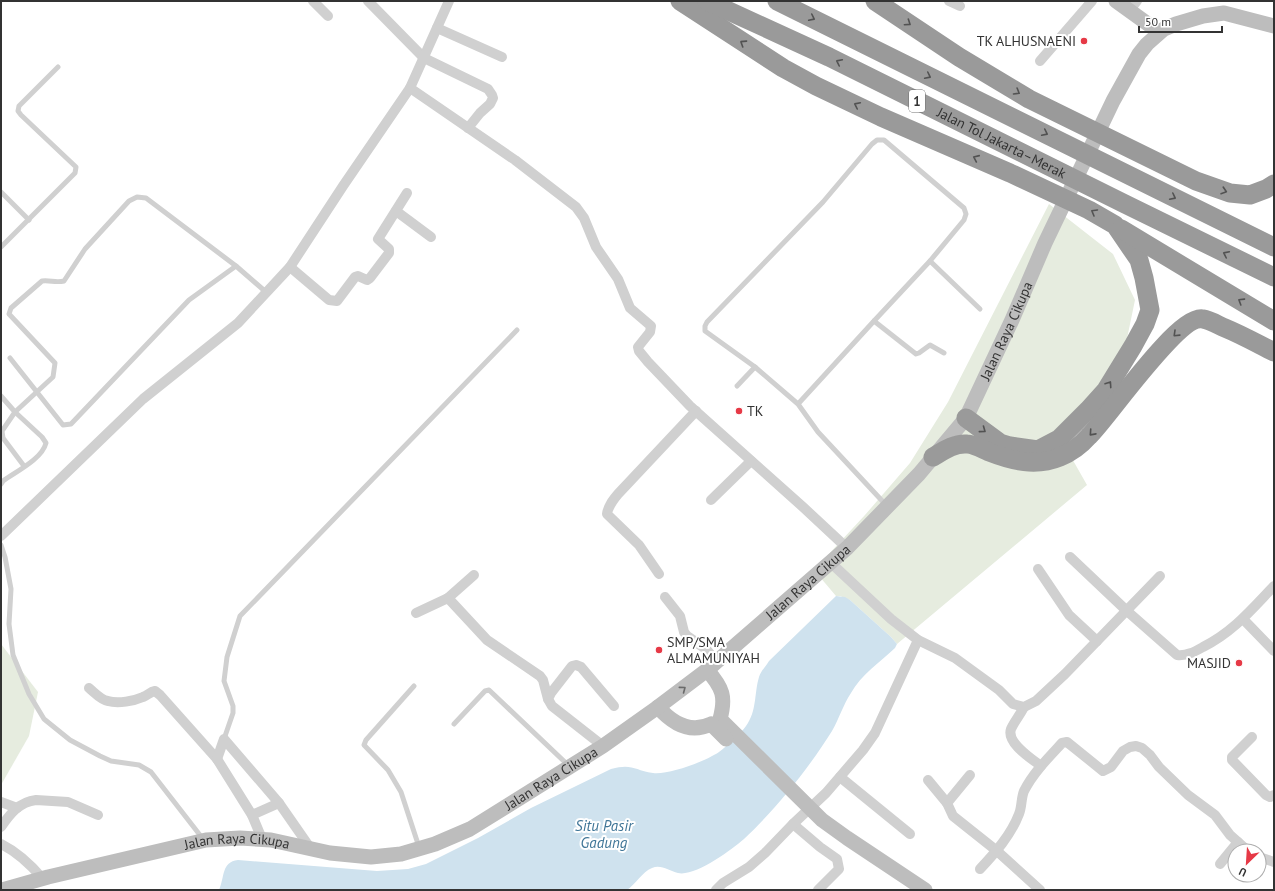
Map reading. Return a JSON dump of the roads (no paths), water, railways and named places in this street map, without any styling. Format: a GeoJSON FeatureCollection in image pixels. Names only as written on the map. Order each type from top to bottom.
{"type":"FeatureCollection","features":[{"type":"Feature","properties":{"kind":"highway"},"geometry":{"type":"LineString","coordinates":[[680,1],[782,68],[881,117],[1089,210],[1274,321]]}},
{"type":"Feature","properties":{"kind":"highway","name":"Jalan Tol Jakarta–Merak"},"geometry":{"type":"LineString","coordinates":[[707,1],[829,58],[1274,277]]}},
{"type":"Feature","properties":{"kind":"highway","name":"Jalan Tol Jakarta–Merak"},"geometry":{"type":"LineString","coordinates":[[777,1],[1274,247]]}},
{"type":"Feature","properties":{"kind":"highway"},"geometry":{"type":"LineString","coordinates":[[875,1],[959,57],[1029,99],[1196,181],[1230,193],[1250,195],[1266,189],[1274,184]]}},
{"type":"Feature","properties":{"kind":"highway"},"geometry":{"type":"LineString","coordinates":[[966,418],[1000,443],[1038,450],[1059,439],[1106,390],[1133,346],[1145,324],[1150,310],[1139,260],[1115,225]]}},
{"type":"Feature","properties":{"kind":"highway"},"geometry":{"type":"LineString","coordinates":[[933,456],[955,445],[967,444],[1008,458],[1026,462],[1046,462],[1061,457],[1076,448],[1090,436],[1129,386],[1176,334],[1189,322],[1202,318],[1218,324],[1274,352]]}},
{"type":"Feature","properties":{"kind":"main road"},"geometry":{"type":"LineString","coordinates":[[1116,1],[1133,6],[1160,32]]}},
{"type":"Feature","properties":{"kind":"main road","name":"Jalan Raya Cikupa"},"geometry":{"type":"LineString","coordinates":[[2,890],[204,840],[240,838],[262,839],[330,853],[380,857],[401,854],[420,849],[470,829],[602,746],[658,707],[712,666],[831,563],[919,474],[966,418],[1012,320],[1045,243],[1113,101],[1139,54],[1147,44],[1160,32],[1176,24],[1203,16],[1224,13],[1274,26]]}},
{"type":"Feature","properties":{"kind":"main road"},"geometry":{"type":"LineString","coordinates":[[658,707],[666,716],[676,723],[689,727],[704,727],[715,722],[724,706],[723,697],[715,679],[712,666]]}},
{"type":"Feature","properties":{"kind":"main road"},"geometry":{"type":"LineString","coordinates":[[715,722],[843,842],[912,890]]}},
{"type":"Feature","properties":{"kind":"main road"},"geometry":{"type":"LineString","coordinates":[[816,818],[925,890]]}},
{"type":"Feature","properties":{"kind":"street"},"geometry":{"type":"LineString","coordinates":[[313,1],[328,16]]}},
{"type":"Feature","properties":{"kind":"street"},"geometry":{"type":"LineString","coordinates":[[368,1],[424,58],[488,89],[493,98],[490,104],[480,113],[468,128]]}},
{"type":"Feature","properties":{"kind":"street"},"geometry":{"type":"LineString","coordinates":[[1,536],[143,399],[238,323],[290,267],[410,88],[449,1]]}},
{"type":"Feature","properties":{"kind":"street"},"geometry":{"type":"LineString","coordinates":[[948,1],[960,6]]}},
{"type":"Feature","properties":{"kind":"street"},"geometry":{"type":"LineString","coordinates":[[1040,61],[1092,1]]}},
{"type":"Feature","properties":{"kind":"street"},"geometry":{"type":"LineString","coordinates":[[437,28],[502,57]]}},
{"type":"Feature","properties":{"kind":"street"},"geometry":{"type":"LineString","coordinates":[[410,88],[515,160],[576,207],[581,213],[596,247],[618,279],[630,308],[651,326],[650,332],[638,347],[639,351],[696,411],[847,548]]}},
{"type":"Feature","properties":{"kind":"street"},"geometry":{"type":"LineString","coordinates":[[290,267],[329,300],[337,301],[355,277],[358,276],[367,280],[370,278],[389,252],[389,248],[378,239],[407,193]]}},
{"type":"Feature","properties":{"kind":"street"},"geometry":{"type":"LineString","coordinates":[[396,211],[431,237]]}},
{"type":"Feature","properties":{"kind":"street"},"geometry":{"type":"LineString","coordinates":[[659,574],[639,545],[606,514],[611,503],[618,494],[696,411]]}},
{"type":"Feature","properties":{"kind":"street"},"geometry":{"type":"LineString","coordinates":[[711,500],[751,461]]}},
{"type":"Feature","properties":{"kind":"street"},"geometry":{"type":"LineString","coordinates":[[1070,557],[1127,611],[1177,655],[1184,656],[1215,641],[1243,619],[1274,586]]}},
{"type":"Feature","properties":{"kind":"street"},"geometry":{"type":"LineString","coordinates":[[831,563],[892,619],[918,640],[955,658],[999,690],[1013,704],[1024,707]]}},
{"type":"Feature","properties":{"kind":"street"},"geometry":{"type":"LineString","coordinates":[[1038,569],[1069,615],[1097,641]]}},
{"type":"Feature","properties":{"kind":"street"},"geometry":{"type":"LineString","coordinates":[[416,613],[448,598],[474,575]]}},
{"type":"Feature","properties":{"kind":"street"},"geometry":{"type":"LineString","coordinates":[[1041,766],[1013,742],[1010,737],[1011,730],[1024,707],[1040,697],[1127,611],[1160,576]]}},
{"type":"Feature","properties":{"kind":"street"},"geometry":{"type":"LineString","coordinates":[[665,597],[680,616],[686,636],[706,649],[712,666]]}},
{"type":"Feature","properties":{"kind":"street"},"geometry":{"type":"LineString","coordinates":[[448,598],[487,640],[540,676],[552,706],[602,746]]}},
{"type":"Feature","properties":{"kind":"street"},"geometry":{"type":"LineString","coordinates":[[1243,619],[1274,651]]}},
{"type":"Feature","properties":{"kind":"street"},"geometry":{"type":"LineString","coordinates":[[716,890],[723,883],[749,867],[765,854],[792,824],[826,793],[863,750],[875,733],[918,640]]}},
{"type":"Feature","properties":{"kind":"street"},"geometry":{"type":"LineString","coordinates":[[548,699],[572,666],[576,665],[581,667],[614,706]]}},
{"type":"Feature","properties":{"kind":"street"},"geometry":{"type":"LineString","coordinates":[[90,688],[98,696],[108,701],[132,700],[145,697],[155,691],[160,695],[217,759],[252,815],[262,839]]}},
{"type":"Feature","properties":{"kind":"street"},"geometry":{"type":"LineString","coordinates":[[1252,737],[1232,757],[1232,760],[1266,795],[1270,797],[1274,795]]}},
{"type":"Feature","properties":{"kind":"street"},"geometry":{"type":"LineString","coordinates":[[217,759],[224,740],[279,803],[312,849]]}},
{"type":"Feature","properties":{"kind":"street"},"geometry":{"type":"LineString","coordinates":[[980,869],[997,851],[1019,815],[1025,790],[1041,766],[1064,742],[1067,742],[1078,749],[1103,771],[1111,767],[1123,751],[1130,747],[1136,746],[1142,748],[1188,795],[1215,815],[1230,835],[1238,842],[1220,864]]}},
{"type":"Feature","properties":{"kind":"street"},"geometry":{"type":"LineString","coordinates":[[947,803],[970,775]]}},
{"type":"Feature","properties":{"kind":"street"},"geometry":{"type":"LineString","coordinates":[[840,777],[910,834]]}},
{"type":"Feature","properties":{"kind":"street"},"geometry":{"type":"LineString","coordinates":[[928,780],[947,803],[953,816],[997,851],[1040,890]]}},
{"type":"Feature","properties":{"kind":"street"},"geometry":{"type":"LineString","coordinates":[[1,828],[16,808],[31,800],[63,801],[98,815]]}},
{"type":"Feature","properties":{"kind":"street"},"geometry":{"type":"LineString","coordinates":[[1,802],[16,808]]}},
{"type":"Feature","properties":{"kind":"street"},"geometry":{"type":"LineString","coordinates":[[252,815],[279,803]]}},
{"type":"Feature","properties":{"kind":"street"},"geometry":{"type":"LineString","coordinates":[[792,824],[837,859],[839,869],[818,890]]}},
{"type":"Feature","properties":{"kind":"street"},"geometry":{"type":"LineString","coordinates":[[1,844],[17,854],[43,879]]}},
{"type":"Feature","properties":{"kind":"lane"},"geometry":{"type":"LineString","coordinates":[[1,247],[76,173],[76,167],[20,116],[18,111],[19,106],[58,67]]}},
{"type":"Feature","properties":{"kind":"lane"},"geometry":{"type":"LineString","coordinates":[[798,404],[930,261],[964,220],[966,214],[964,208],[884,140],[877,140],[872,144],[823,202],[705,326],[705,331],[754,367],[798,404],[818,432],[888,507]]}},
{"type":"Feature","properties":{"kind":"lane"},"geometry":{"type":"LineString","coordinates":[[1,192],[29,220]]}},
{"type":"Feature","properties":{"kind":"lane"},"geometry":{"type":"LineString","coordinates":[[24,466],[3,438],[2,431],[15,412],[53,377],[55,363],[9,314],[11,308],[42,282],[48,280],[57,282],[64,280],[85,249],[129,201],[137,197],[146,198],[236,266],[266,292]]}},
{"type":"Feature","properties":{"kind":"lane"},"geometry":{"type":"LineString","coordinates":[[930,261],[980,309]]}},
{"type":"Feature","properties":{"kind":"lane"},"geometry":{"type":"LineString","coordinates":[[10,358],[63,424],[71,424],[189,300],[236,266]]}},
{"type":"Feature","properties":{"kind":"lane"},"geometry":{"type":"LineString","coordinates":[[874,321],[916,354],[930,345],[944,353]]}},
{"type":"Feature","properties":{"kind":"lane"},"geometry":{"type":"LineString","coordinates":[[224,740],[233,706],[224,681],[227,657],[240,616],[328,523],[517,330]]}},
{"type":"Feature","properties":{"kind":"lane"},"geometry":{"type":"LineString","coordinates":[[737,386],[754,367]]}},
{"type":"Feature","properties":{"kind":"lane"},"geometry":{"type":"LineString","coordinates":[[1,396],[15,412],[42,437],[46,443],[44,450],[36,459],[2,481]]}},
{"type":"Feature","properties":{"kind":"lane"},"geometry":{"type":"LineString","coordinates":[[1,544],[5,557],[10,588],[9,624],[13,655],[29,694],[44,719],[70,740],[100,756],[111,761],[139,765],[146,768],[151,772],[204,840]]}},
{"type":"Feature","properties":{"kind":"lane"},"geometry":{"type":"LineString","coordinates":[[414,686],[366,740],[364,745],[388,770],[401,792],[420,849]]}},
{"type":"Feature","properties":{"kind":"lane"},"geometry":{"type":"LineString","coordinates":[[454,724],[485,691],[489,690],[570,767]]}},
{"type":"Feature","properties":{"kind":"water","name":"Situ Pasir Gadung"},"geometry":{"type":"Polygon","coordinates":[[[836,596],[845,597],[850,600],[897,644],[895,648],[855,686],[837,722],[823,745],[779,802],[744,839],[731,850],[703,867],[694,871],[678,873],[662,867],[655,867],[645,872],[627,890],[219,890],[226,867],[233,861],[238,860],[377,871],[408,869],[426,864],[478,838],[531,808],[611,769],[618,767],[629,767],[653,773],[668,772],[687,767],[713,756],[737,736],[750,720],[754,708],[757,683],[762,671],[769,661],[836,596]]]}},
{"type":"Feature","properties":{"kind":"place","name":"TK ALHUSNAENI"},"geometry":{"type":"Point","coordinates":[1084,41]}},
{"type":"Feature","properties":{"kind":"place","name":"TK"},"geometry":{"type":"Point","coordinates":[739,411]}},
{"type":"Feature","properties":{"kind":"place","name":"SMP/SMA ALMAMUNIYAH"},"geometry":{"type":"Point","coordinates":[659,650]}},
{"type":"Feature","properties":{"kind":"place","name":"MASJID"},"geometry":{"type":"Point","coordinates":[1239,663]}}]}
